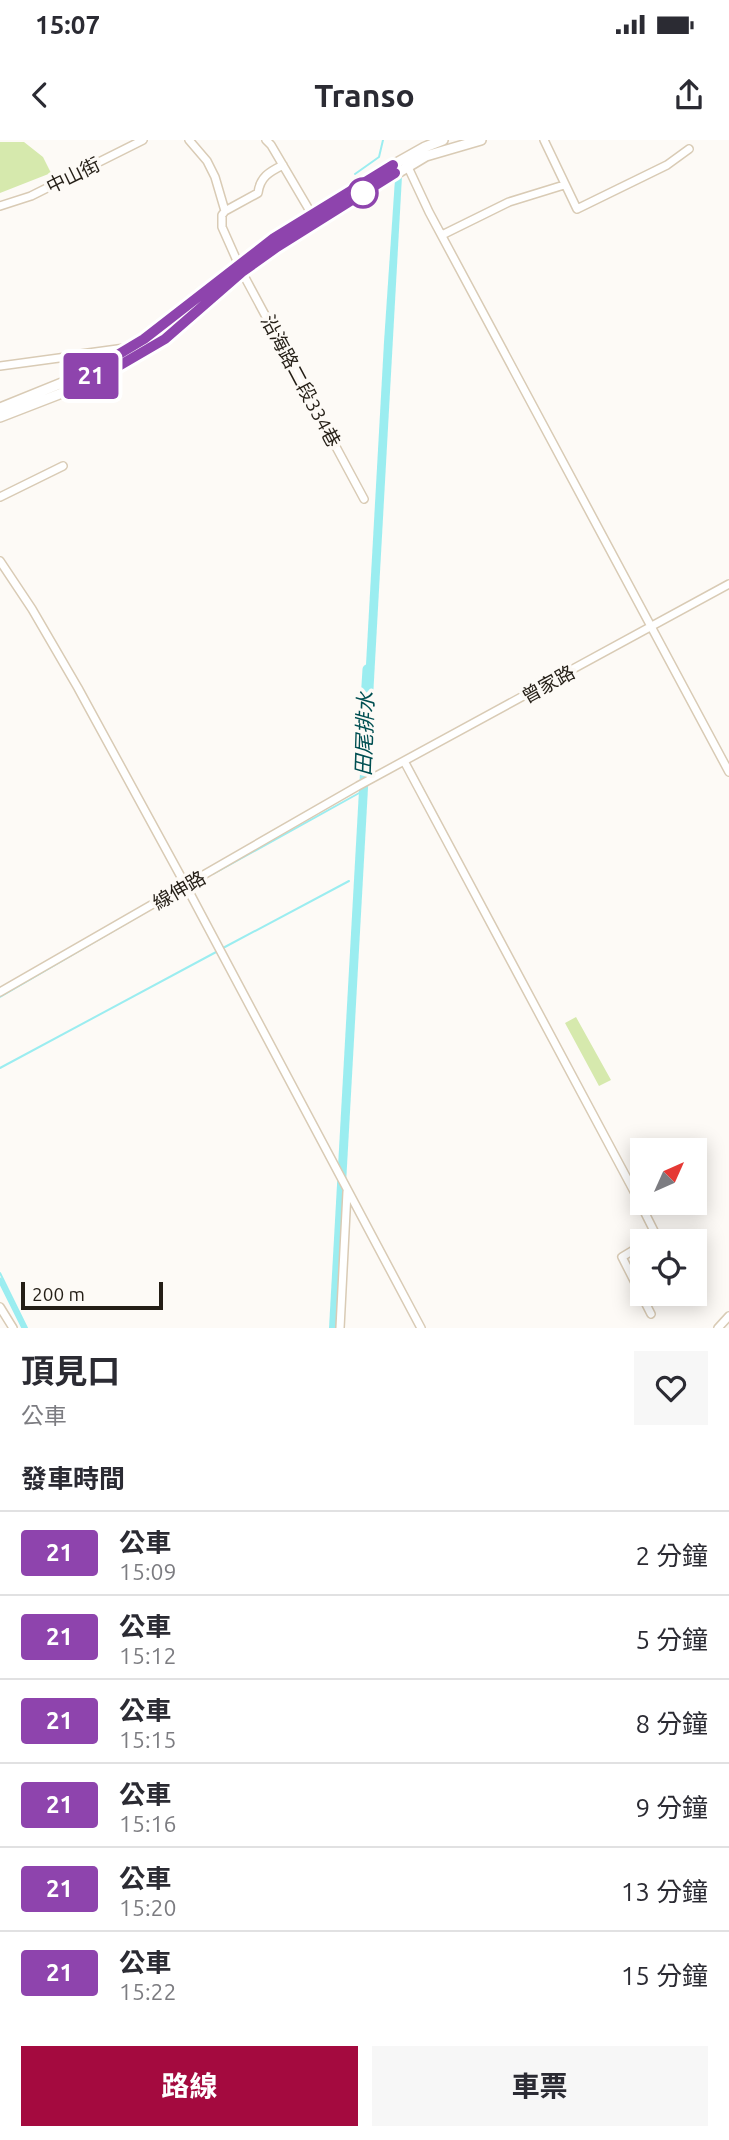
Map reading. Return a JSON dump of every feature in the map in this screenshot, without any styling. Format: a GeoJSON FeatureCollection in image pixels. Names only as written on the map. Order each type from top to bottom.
{"type":"FeatureCollection","features":[{"type":"Feature","properties":{"kind":"main road"},"geometry":{"type":"LineString","coordinates":[[0,408],[91,377],[240,268],[314,218],[443,140]]}},
{"type":"Feature","properties":{"kind":"main road"},"geometry":{"type":"LineString","coordinates":[[406,162],[481,140]]}},
{"type":"Feature","properties":{"kind":"main road"},"geometry":{"type":"LineString","coordinates":[[0,417],[91,377],[165,339],[240,268]]}},
{"type":"Feature","properties":{"kind":"main road"},"geometry":{"type":"LineString","coordinates":[[81,355],[130,348]]}},
{"type":"Feature","properties":{"kind":"street","name":"中山街"},"geometry":{"type":"LineString","coordinates":[[0,206],[31,196],[143,140]]}},
{"type":"Feature","properties":{"kind":"street","name":"沿海路二段334巷"},"geometry":{"type":"LineString","coordinates":[[189,140],[207,161],[215,177],[225,211],[222,215],[222,227],[240,268],[363,499]]}},
{"type":"Feature","properties":{"kind":"street"},"geometry":{"type":"LineString","coordinates":[[265,140],[271,145],[314,218]]}},
{"type":"Feature","properties":{"kind":"street"},"geometry":{"type":"LineString","coordinates":[[544,140],[577,209],[667,165],[689,149]]}},
{"type":"Feature","properties":{"kind":"street"},"geometry":{"type":"LineString","coordinates":[[406,162],[442,235],[729,772]]}},
{"type":"Feature","properties":{"kind":"street"},"geometry":{"type":"LineString","coordinates":[[225,211],[258,193],[260,182],[268,173],[282,165]]}},
{"type":"Feature","properties":{"kind":"street"},"geometry":{"type":"LineString","coordinates":[[442,235],[509,202],[564,185]]}},
{"type":"Feature","properties":{"kind":"street"},"geometry":{"type":"LineString","coordinates":[[0,366],[81,355],[91,377]]}},
{"type":"Feature","properties":{"kind":"street"},"geometry":{"type":"LineString","coordinates":[[0,497],[63,466]]}},
{"type":"Feature","properties":{"kind":"street"},"geometry":{"type":"LineString","coordinates":[[0,561],[32,609],[78,688],[421,1328]]}},
{"type":"Feature","properties":{"kind":"street","name":"曾家路"},"geometry":{"type":"LineString","coordinates":[[367,783],[729,584]]}},
{"type":"Feature","properties":{"kind":"street"},"geometry":{"type":"LineString","coordinates":[[404,761],[653,1229]]}},
{"type":"Feature","properties":{"kind":"street","name":"線伸路"},"geometry":{"type":"LineString","coordinates":[[0,992],[367,783]]}},
{"type":"Feature","properties":{"kind":"street"},"geometry":{"type":"LineString","coordinates":[[340,1328],[347,1190]]}},
{"type":"Feature","properties":{"kind":"street"},"geometry":{"type":"LineString","coordinates":[[630,1252],[622,1256],[630,1272]]}},
{"type":"Feature","properties":{"kind":"street"},"geometry":{"type":"LineString","coordinates":[[647,1306],[651,1314]]}},
{"type":"Feature","properties":{"kind":"street"},"geometry":{"type":"LineString","coordinates":[[0,1307],[13,1328]]}},
{"type":"Feature","properties":{"kind":"street"},"geometry":{"type":"LineString","coordinates":[[718,1328],[729,1316]]}},
{"type":"Feature","properties":{"kind":"green space"},"geometry":{"type":"Polygon","coordinates":[[[0,142],[24,142],[43,157],[51,173],[0,193],[0,142]]]}},
{"type":"Feature","properties":{"kind":"green space"},"geometry":{"type":"Polygon","coordinates":[[[576,1017],[611,1080],[599,1086],[565,1023],[576,1017]]]}},
{"type":"Feature","properties":{"kind":"water"},"geometry":{"type":"Polygon","coordinates":[[[402,176],[338,1328],[329,1328],[384,342],[395,179],[402,176]]]}},
{"type":"Feature","properties":{"kind":"waterway"},"geometry":{"type":"LineString","coordinates":[[355,174],[379,157],[383,140]]}},
{"type":"Feature","properties":{"kind":"waterway","name":"田尾排水"},"geometry":{"type":"LineString","coordinates":[[365,701],[367,669]]}},
{"type":"Feature","properties":{"kind":"waterway"},"geometry":{"type":"LineString","coordinates":[[410,765],[440,821]]}},
{"type":"Feature","properties":{"kind":"waterway"},"geometry":{"type":"LineString","coordinates":[[213,874],[361,792]]}},
{"type":"Feature","properties":{"kind":"waterway"},"geometry":{"type":"LineString","coordinates":[[223,948],[349,881]]}},
{"type":"Feature","properties":{"kind":"waterway"},"geometry":{"type":"LineString","coordinates":[[0,997],[165,901]]}},
{"type":"Feature","properties":{"kind":"waterway"},"geometry":{"type":"LineString","coordinates":[[0,1068],[218,951]]}},
{"type":"Feature","properties":{"kind":"waterway"},"geometry":{"type":"LineString","coordinates":[[0,1273],[27,1328]]}},
{"type":"Feature","properties":{"kind":"waterway"},"geometry":{"type":"LineString","coordinates":[[0,1280],[24,1328]]}},
{"type":"Feature","properties":{"kind":"bus line","name":"21"},"geometry":{"type":"LineString","coordinates":[[393,165],[274,238],[168,322],[89,372],[93,381],[165,339],[242,272],[395,173]]}}]}
